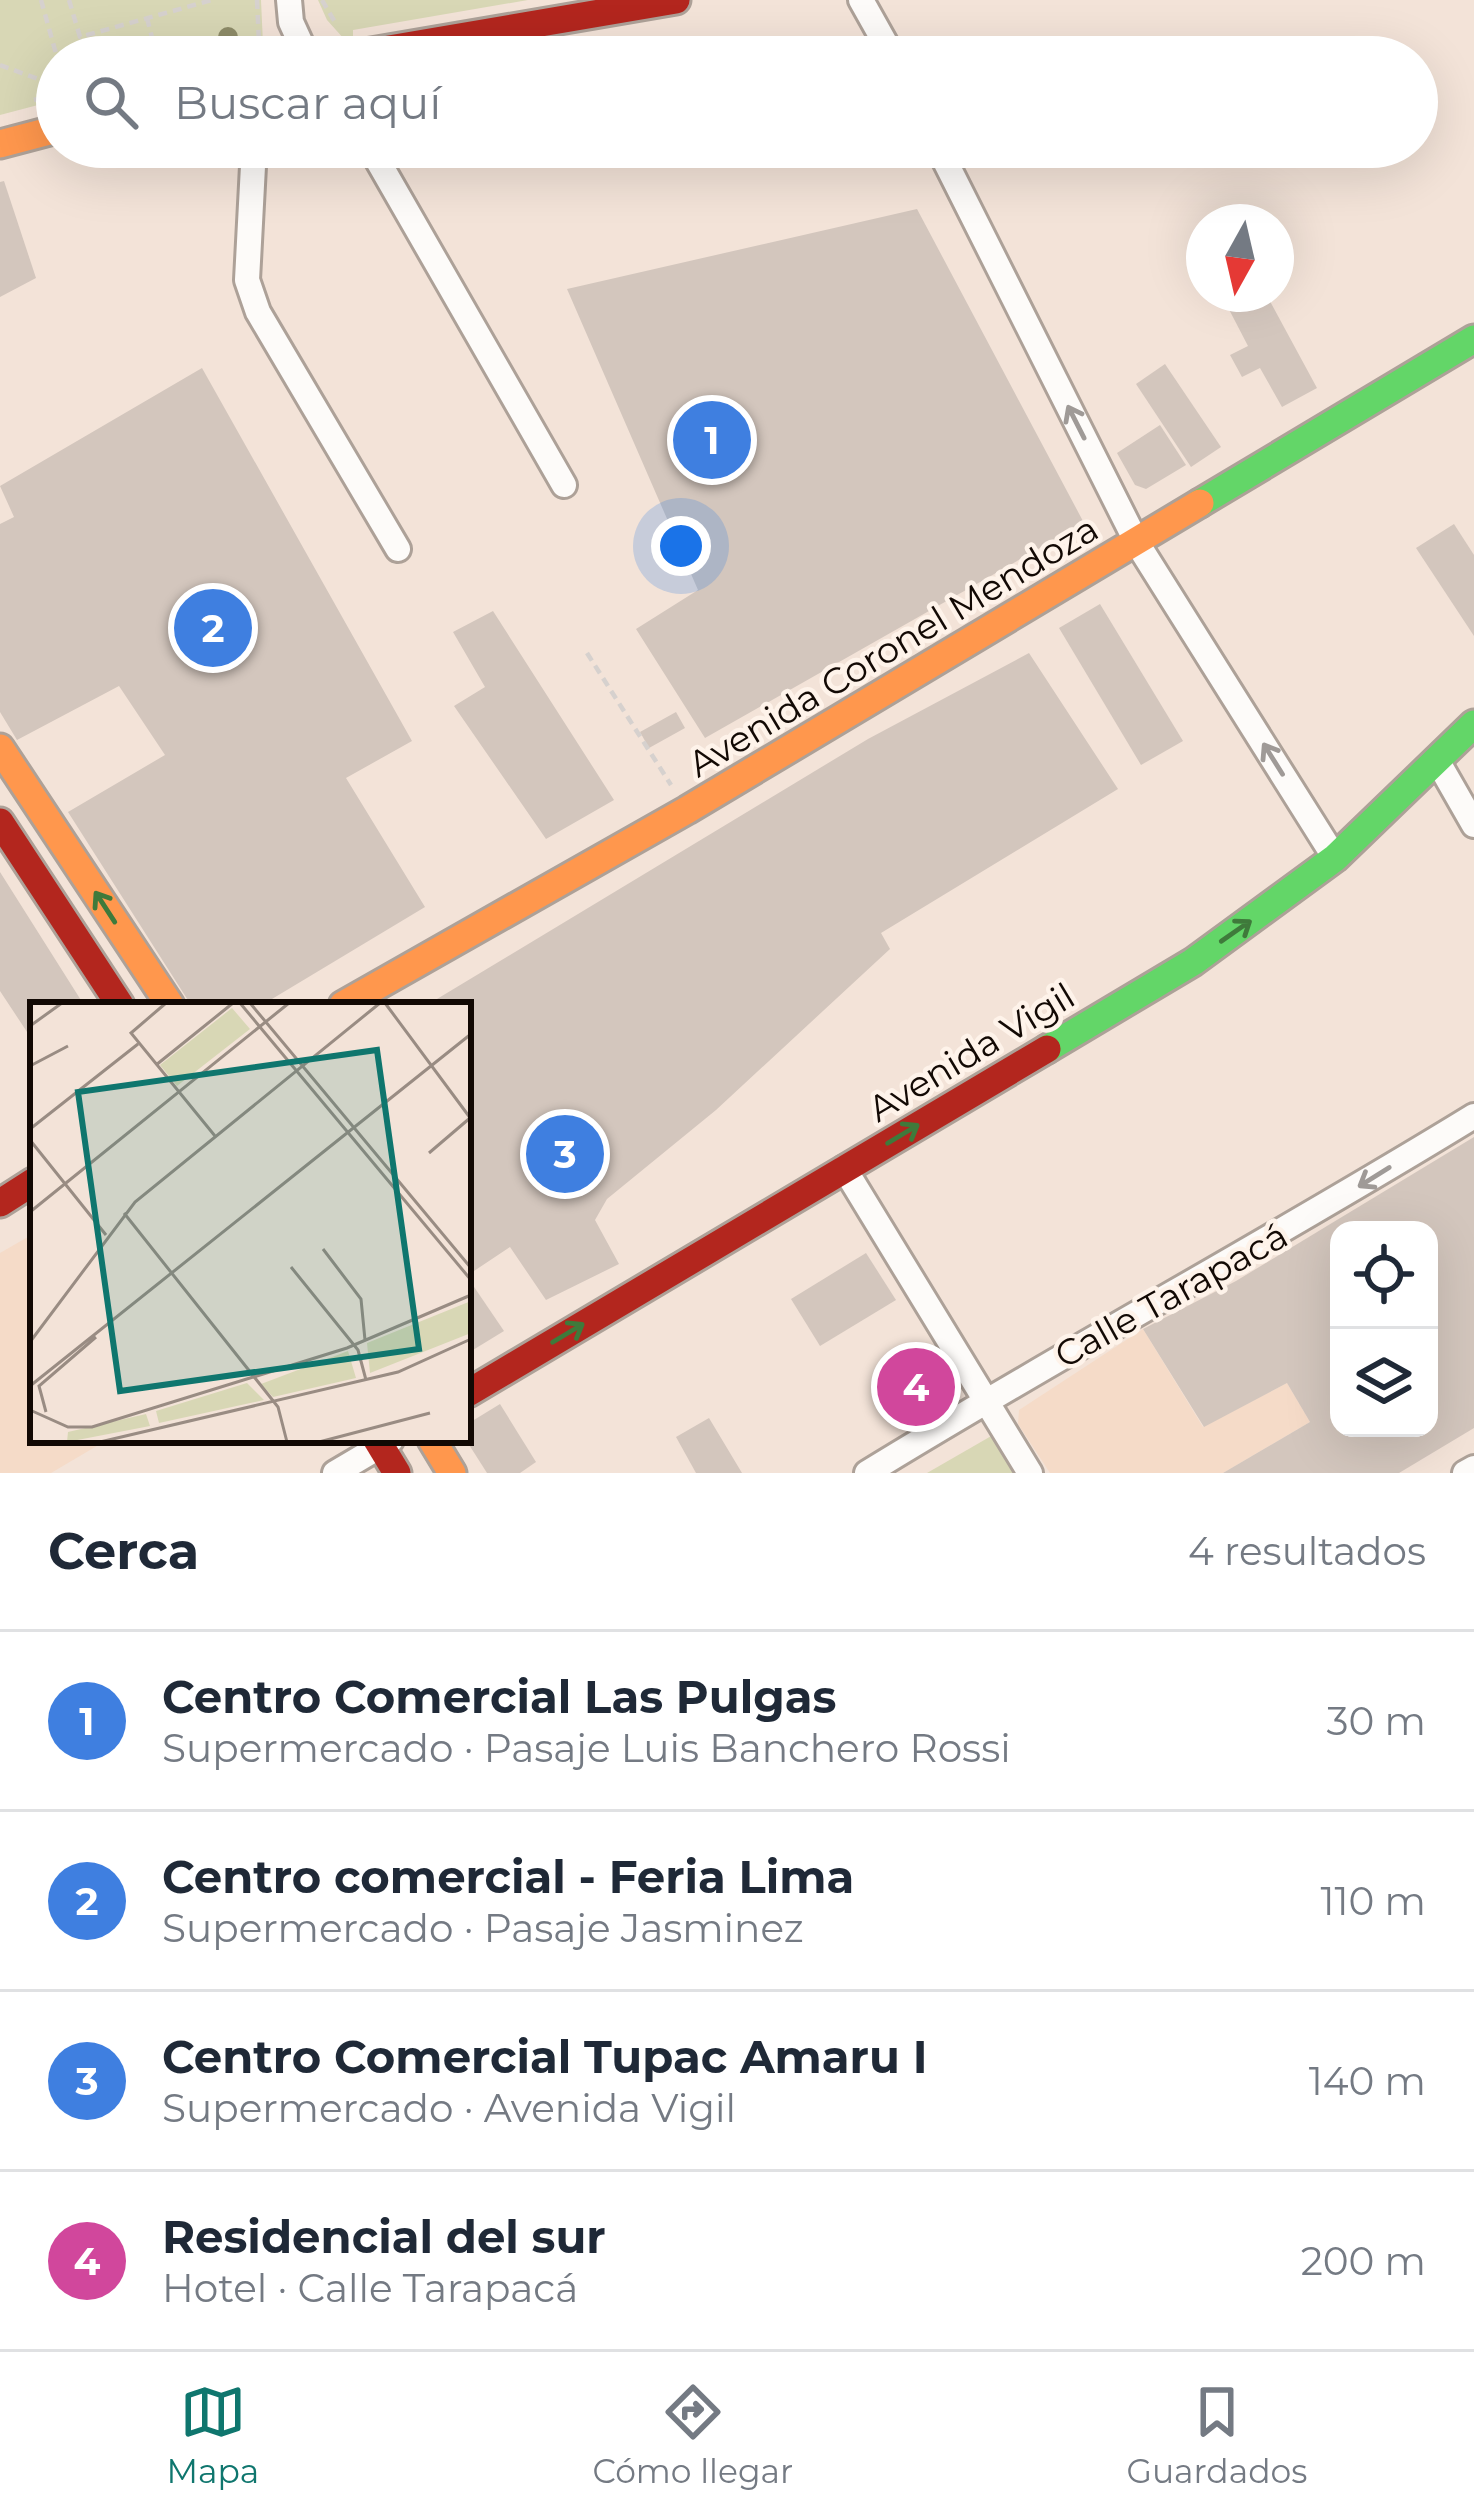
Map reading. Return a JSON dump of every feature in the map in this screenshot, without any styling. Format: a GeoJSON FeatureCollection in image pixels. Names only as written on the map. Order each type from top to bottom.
{"type":"FeatureCollection","features":[{"type":"Feature","properties":{"kind":"street"},"geometry":{"type":"LineString","coordinates":[[289,0],[297,36]]}},
{"type":"Feature","properties":{"kind":"street"},"geometry":{"type":"LineString","coordinates":[[465,36],[676,0]]}},
{"type":"Feature","properties":{"kind":"street"},"geometry":{"type":"LineString","coordinates":[[861,0],[881,36]]}},
{"type":"Feature","properties":{"kind":"street"},"geometry":{"type":"LineString","coordinates":[[0,144],[36,135]]}},
{"type":"Feature","properties":{"kind":"street"},"geometry":{"type":"LineString","coordinates":[[253,168],[248,280],[258,312],[398,548]]}},
{"type":"Feature","properties":{"kind":"street"},"geometry":{"type":"LineString","coordinates":[[382,168],[564,485]]}},
{"type":"Feature","properties":{"kind":"street"},"geometry":{"type":"LineString","coordinates":[[949,168],[1137,543],[1335,858]]}},
{"type":"Feature","properties":{"kind":"street","name":"Avenida Coronel Mendoza"},"geometry":{"type":"LineString","coordinates":[[348,1002],[687,810],[1474,338]]}},
{"type":"Feature","properties":{"kind":"street","name":"Avenida Vigil"},"geometry":{"type":"LineString","coordinates":[[471,1392],[1192,962],[1335,858],[1474,724]]}},
{"type":"Feature","properties":{"kind":"street"},"geometry":{"type":"LineString","coordinates":[[0,748],[168,1002]]}},
{"type":"Feature","properties":{"kind":"street"},"geometry":{"type":"LineString","coordinates":[[1438,762],[1474,826]]}},
{"type":"Feature","properties":{"kind":"street"},"geometry":{"type":"LineString","coordinates":[[0,822],[118,1002]]}},
{"type":"Feature","properties":{"kind":"street","name":"Calle Tarapacá"},"geometry":{"type":"LineString","coordinates":[[867,1473],[986,1400],[1289,1229],[1474,1116]]}},
{"type":"Feature","properties":{"kind":"street"},"geometry":{"type":"LineString","coordinates":[[844,1168],[1030,1473]]}},
{"type":"Feature","properties":{"kind":"street"},"geometry":{"type":"LineString","coordinates":[[0,1203],[30,1184]]}},
{"type":"Feature","properties":{"kind":"street"},"geometry":{"type":"LineString","coordinates":[[335,1473],[381,1443]]}},
{"type":"Feature","properties":{"kind":"street"},"geometry":{"type":"LineString","coordinates":[[383,1443],[397,1473]]}},
{"type":"Feature","properties":{"kind":"street"},"geometry":{"type":"LineString","coordinates":[[434,1443],[452,1473]]}},
{"type":"Feature","properties":{"kind":"street"},"geometry":{"type":"LineString","coordinates":[[1465,1473],[1474,1468]]}},
{"type":"Feature","properties":{"kind":"path"},"geometry":{"type":"LineString","coordinates":[[40,0],[51,36]]}},
{"type":"Feature","properties":{"kind":"path"},"geometry":{"type":"LineString","coordinates":[[69,0],[80,36]]}},
{"type":"Feature","properties":{"kind":"path"},"geometry":{"type":"LineString","coordinates":[[84,36],[212,0]]}},
{"type":"Feature","properties":{"kind":"path"},"geometry":{"type":"LineString","coordinates":[[256,0],[260,36]]}},
{"type":"Feature","properties":{"kind":"path"},"geometry":{"type":"LineString","coordinates":[[322,0],[338,28]]}},
{"type":"Feature","properties":{"kind":"path"},"geometry":{"type":"LineString","coordinates":[[147,18],[152,36]]}},
{"type":"Feature","properties":{"kind":"path"},"geometry":{"type":"LineString","coordinates":[[0,65],[36,78]]}},
{"type":"Feature","properties":{"kind":"path"},"geometry":{"type":"LineString","coordinates":[[587,653],[687,810]]}},
{"type":"Feature","properties":{"kind":"shaded area"},"geometry":{"type":"Polygon","coordinates":[[[30,1236],[30,1443],[102,1443],[51,1473],[0,1473],[0,1253],[30,1236]]]}},
{"type":"Feature","properties":{"kind":"shaded area"},"geometry":{"type":"Polygon","coordinates":[[[1143,1329],[1203,1427],[1287,1383],[1310,1422],[1223,1473],[1050,1473],[1018,1424],[1019,1410],[1143,1329]]]}},
{"type":"Feature","properties":{"kind":"green space"},"geometry":{"type":"Polygon","coordinates":[[[0,0],[261,0],[263,36],[36,36],[36,106],[0,115],[0,0]]]}},
{"type":"Feature","properties":{"kind":"green space"},"geometry":{"type":"Polygon","coordinates":[[[318,0],[528,0],[353,30],[353,36],[341,36],[318,0]]]}},
{"type":"Feature","properties":{"kind":"green space"},"geometry":{"type":"Polygon","coordinates":[[[993,1435],[1016,1473],[927,1473],[993,1435]]]}},
{"type":"Feature","properties":{"kind":"building"},"geometry":{"type":"Polygon","coordinates":[[[4,181],[36,278],[0,297],[0,182],[4,181]]]}},
{"type":"Feature","properties":{"kind":"building"},"geometry":{"type":"Polygon","coordinates":[[[917,209],[1084,523],[705,738],[636,629],[698,590],[567,289],[917,209]]]}},
{"type":"Feature","properties":{"kind":"building"},"geometry":{"type":"Polygon","coordinates":[[[1230,312],[1276,312],[1317,388],[1282,407],[1260,368],[1242,377],[1230,355],[1248,346],[1230,312]]]}},
{"type":"Feature","properties":{"kind":"building"},"geometry":{"type":"Polygon","coordinates":[[[1165,364],[1221,447],[1191,467],[1136,384],[1165,364]]]}},
{"type":"Feature","properties":{"kind":"building"},"geometry":{"type":"Polygon","coordinates":[[[202,368],[412,741],[346,778],[425,907],[267,1002],[189,1002],[68,812],[165,755],[119,686],[17,740],[0,712],[0,524],[14,517],[0,486],[202,368]]]}},
{"type":"Feature","properties":{"kind":"building"},"geometry":{"type":"Polygon","coordinates":[[[1160,425],[1186,465],[1146,489],[1135,485],[1117,453],[1160,425]]]}},
{"type":"Feature","properties":{"kind":"building"},"geometry":{"type":"Polygon","coordinates":[[[1454,524],[1474,555],[1474,636],[1416,548],[1454,524]]]}},
{"type":"Feature","properties":{"kind":"building"},"geometry":{"type":"Polygon","coordinates":[[[1100,604],[1183,741],[1141,765],[1059,628],[1100,604]]]}},
{"type":"Feature","properties":{"kind":"building"},"geometry":{"type":"Polygon","coordinates":[[[493,611],[614,800],[546,839],[454,706],[485,687],[453,632],[493,611]]]}},
{"type":"Feature","properties":{"kind":"building"},"geometry":{"type":"Polygon","coordinates":[[[1029,653],[1118,789],[881,933],[890,949],[716,1110],[607,1199],[595,1220],[619,1264],[546,1300],[510,1247],[471,1273],[471,1002],[432,1002],[868,739],[1029,653]]]}},
{"type":"Feature","properties":{"kind":"building"},"geometry":{"type":"Polygon","coordinates":[[[676,712],[685,728],[649,748],[640,732],[676,712]]]}},
{"type":"Feature","properties":{"kind":"building"},"geometry":{"type":"Polygon","coordinates":[[[0,872],[82,1002],[30,1002],[30,1036],[0,991],[0,872]]]}},
{"type":"Feature","properties":{"kind":"building"},"geometry":{"type":"Polygon","coordinates":[[[1474,1137],[1474,1428],[1399,1473],[1223,1473],[1310,1422],[1287,1383],[1204,1427],[1143,1329],[1236,1281],[1330,1224],[1330,1437],[1438,1437],[1438,1221],[1335,1221],[1474,1137]]]}},
{"type":"Feature","properties":{"kind":"building"},"geometry":{"type":"Polygon","coordinates":[[[866,1253],[896,1300],[820,1346],[791,1299],[866,1253]]]}},
{"type":"Feature","properties":{"kind":"building"},"geometry":{"type":"Polygon","coordinates":[[[471,1282],[504,1331],[471,1351],[471,1282]]]}},
{"type":"Feature","properties":{"kind":"building"},"geometry":{"type":"Polygon","coordinates":[[[923,1350],[949,1396],[908,1421],[882,1378],[923,1350]]]}},
{"type":"Feature","properties":{"kind":"building"},"geometry":{"type":"Polygon","coordinates":[[[500,1404],[536,1462],[520,1473],[487,1473],[468,1443],[471,1422],[500,1404]]]}},
{"type":"Feature","properties":{"kind":"building"},"geometry":{"type":"Polygon","coordinates":[[[709,1418],[742,1473],[696,1473],[676,1437],[709,1418]]]}},
{"type":"Feature","properties":{"kind":"traffic: fast"},"geometry":{"type":"LineString","coordinates":[[1200,503],[1474,339]]}},
{"type":"Feature","properties":{"kind":"traffic: fast"},"geometry":{"type":"LineString","coordinates":[[1047,1049],[1193,962],[1335,858],[1474,724]]}},
{"type":"Feature","properties":{"kind":"traffic: slow"},"geometry":{"type":"LineString","coordinates":[[0,144],[36,135]]}},
{"type":"Feature","properties":{"kind":"traffic: slow"},"geometry":{"type":"LineString","coordinates":[[348,1002],[687,810],[1200,503]]}},
{"type":"Feature","properties":{"kind":"traffic: slow"},"geometry":{"type":"LineString","coordinates":[[0,748],[168,1002]]}},
{"type":"Feature","properties":{"kind":"traffic: slow"},"geometry":{"type":"LineString","coordinates":[[434,1443],[452,1473]]}},
{"type":"Feature","properties":{"kind":"traffic: jam"},"geometry":{"type":"LineString","coordinates":[[465,36],[676,0]]}},
{"type":"Feature","properties":{"kind":"traffic: jam"},"geometry":{"type":"LineString","coordinates":[[0,822],[118,1002]]}},
{"type":"Feature","properties":{"kind":"traffic: jam"},"geometry":{"type":"LineString","coordinates":[[471,1391],[1047,1049]]}},
{"type":"Feature","properties":{"kind":"traffic: jam"},"geometry":{"type":"LineString","coordinates":[[0,1203],[30,1184]]}},
{"type":"Feature","properties":{"kind":"traffic: jam"},"geometry":{"type":"LineString","coordinates":[[379,1443],[397,1473]]}},
{"type":"Feature","properties":{"kind":"place","name":"Centro Comercial Las Pulgas"},"geometry":{"type":"Point","coordinates":[712,440]}},
{"type":"Feature","properties":{"kind":"place","name":"Centro comercial - Feria Lima"},"geometry":{"type":"Point","coordinates":[213,628]}},
{"type":"Feature","properties":{"kind":"place","name":"Centro Comercial Tupac Amaru I"},"geometry":{"type":"Point","coordinates":[565,1154]}},
{"type":"Feature","properties":{"kind":"place","name":"Residencial del sur"},"geometry":{"type":"Point","coordinates":[916,1387]}}]}
